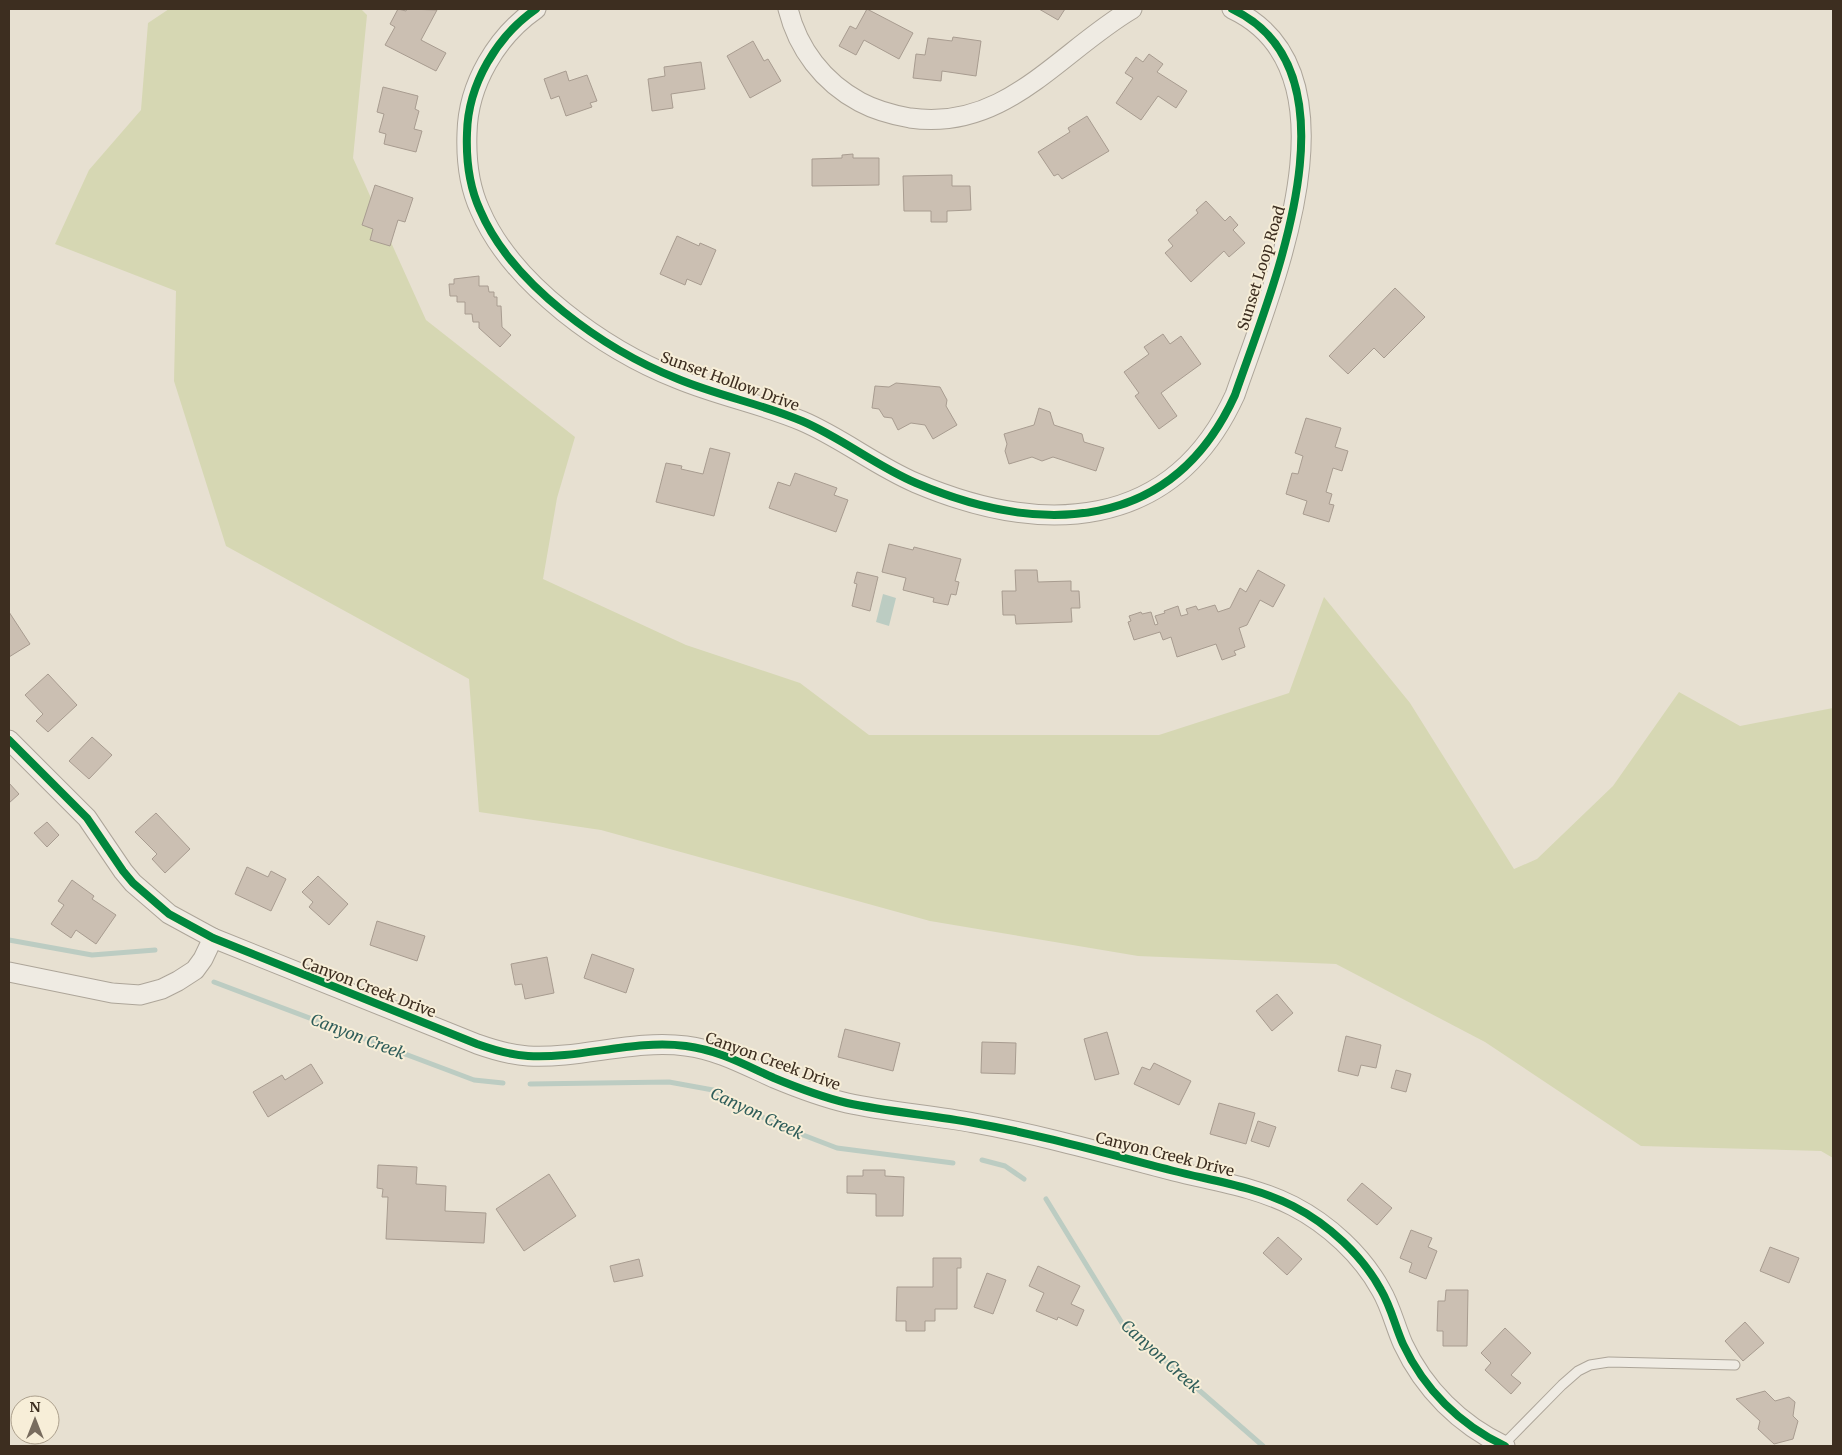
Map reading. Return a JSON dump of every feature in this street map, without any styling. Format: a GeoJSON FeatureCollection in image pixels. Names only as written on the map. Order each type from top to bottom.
{"type":"FeatureCollection","features":[{"type":"Feature","properties":{"kind":"street","name":"Sunset Hollow Drive"},"geometry":{"type":"LineString","coordinates":[[536,9],[511,29],[494,51],[481,76],[469,111],[467,129],[468,170],[480,211],[504,251],[528,278],[574,319],[613,346],[658,370],[690,384],[802,421],[914,482],[970,502],[1032,514],[1070,515],[1089,513],[1108,509],[1142,497],[1174,478]]}},
{"type":"Feature","properties":{"kind":"street"},"geometry":{"type":"LineString","coordinates":[[788,9],[797,36],[806,52],[830,83],[846,95],[882,112],[922,120],[942,120],[972,115],[1001,104],[1132,9]]}},
{"type":"Feature","properties":{"kind":"street","name":"Sunset Loop Road"},"geometry":{"type":"LineString","coordinates":[[1174,478],[1204,447],[1228,410],[1235,395],[1286,245],[1297,189],[1300,160],[1300,109],[1297,88],[1291,70],[1283,54],[1262,29],[1249,18],[1232,9]]}},
{"type":"Feature","properties":{"kind":"street","name":"Canyon Creek Drive"},"geometry":{"type":"LineString","coordinates":[[9,740],[87,818],[123,871],[144,894],[169,914],[213,938],[343,992],[477,1044],[508,1054],[531,1056],[555,1056],[669,1045],[703,1049],[735,1059],[810,1092],[847,1103],[996,1127],[1247,1189],[1292,1206],[1323,1225],[1348,1247],[1380,1288],[1402,1342],[1429,1386],[1458,1417],[1472,1428],[1504,1446]]}},
{"type":"Feature","properties":{"kind":"street"},"geometry":{"type":"LineString","coordinates":[[9,972],[112,993],[140,995],[178,982],[195,970],[203,959],[213,938]]}},
{"type":"Feature","properties":{"kind":"lane"},"geometry":{"type":"LineString","coordinates":[[1504,1446],[1562,1385],[1578,1371],[1590,1365],[1609,1362],[1735,1365]]}},
{"type":"Feature","properties":{"kind":"green space"},"geometry":{"type":"Polygon","coordinates":[[[169,9],[361,9],[367,15],[353,158],[426,320],[575,437],[557,498],[543,579],[686,645],[800,683],[869,735],[1159,735],[1289,693],[1324,597],[1410,703],[1514,869],[1537,859],[1613,786],[1679,692],[1740,726],[1833,708],[1833,1158],[1821,1151],[1641,1146],[1485,1042],[1336,964],[1138,956],[930,921],[601,830],[479,812],[469,679],[226,546],[174,381],[176,291],[55,244],[89,170],[141,110],[148,23],[169,9]]]}},
{"type":"Feature","properties":{"kind":"shaded area"},"geometry":{"type":"Polygon","coordinates":[[[883,594],[896,598],[889,626],[876,622],[883,594]]]}},
{"type":"Feature","properties":{"kind":"building"},"geometry":{"type":"Polygon","coordinates":[[[398,9],[406,11],[407,9],[437,10],[421,40],[446,53],[436,71],[385,45],[395,27],[390,24],[398,9]]]}},
{"type":"Feature","properties":{"kind":"building"},"geometry":{"type":"Polygon","coordinates":[[[867,9],[913,33],[899,59],[864,40],[856,55],[839,46],[850,26],[856,29],[867,9]]]}},
{"type":"Feature","properties":{"kind":"building"},"geometry":{"type":"Polygon","coordinates":[[[1039,9],[1065,9],[1058,20],[1039,9]]]}},
{"type":"Feature","properties":{"kind":"building"},"geometry":{"type":"Polygon","coordinates":[[[953,37],[981,41],[976,76],[942,71],[941,81],[913,78],[916,54],[925,55],[928,38],[952,41],[953,37]]]}},
{"type":"Feature","properties":{"kind":"building"},"geometry":{"type":"Polygon","coordinates":[[[753,41],[764,61],[768,59],[781,81],[750,98],[727,56],[753,41]]]}},
{"type":"Feature","properties":{"kind":"building"},"geometry":{"type":"Polygon","coordinates":[[[1149,54],[1163,64],[1157,72],[1187,91],[1176,108],[1158,96],[1141,120],[1116,103],[1133,78],[1125,73],[1136,57],[1143,62],[1149,54]]]}},
{"type":"Feature","properties":{"kind":"building"},"geometry":{"type":"Polygon","coordinates":[[[701,62],[705,89],[671,94],[673,108],[652,111],[648,79],[665,76],[664,67],[701,62]]]}},
{"type":"Feature","properties":{"kind":"building"},"geometry":{"type":"Polygon","coordinates":[[[566,71],[569,81],[587,75],[597,101],[590,103],[592,107],[566,116],[559,96],[551,99],[544,79],[566,71]]]}},
{"type":"Feature","properties":{"kind":"building"},"geometry":{"type":"Polygon","coordinates":[[[383,87],[418,96],[415,109],[419,111],[414,129],[422,131],[416,152],[384,144],[386,134],[379,132],[384,114],[377,112],[383,87]]]}},
{"type":"Feature","properties":{"kind":"building"},"geometry":{"type":"Polygon","coordinates":[[[1087,116],[1109,151],[1062,179],[1058,174],[1054,176],[1038,152],[1070,132],[1068,128],[1087,116]]]}},
{"type":"Feature","properties":{"kind":"building"},"geometry":{"type":"Polygon","coordinates":[[[853,154],[853,158],[879,158],[879,185],[812,186],[812,159],[842,158],[842,155],[853,154]]]}},
{"type":"Feature","properties":{"kind":"building"},"geometry":{"type":"Polygon","coordinates":[[[952,175],[952,186],[970,186],[971,210],[947,211],[947,222],[931,222],[931,211],[904,211],[903,176],[952,175]]]}},
{"type":"Feature","properties":{"kind":"building"},"geometry":{"type":"Polygon","coordinates":[[[375,185],[413,198],[405,222],[398,220],[390,246],[370,240],[373,229],[362,225],[375,185]]]}},
{"type":"Feature","properties":{"kind":"building"},"geometry":{"type":"Polygon","coordinates":[[[1206,201],[1225,221],[1230,216],[1238,225],[1233,230],[1245,243],[1229,257],[1224,251],[1191,282],[1165,253],[1173,246],[1168,240],[1198,213],[1196,210],[1206,201]]]}},
{"type":"Feature","properties":{"kind":"building"},"geometry":{"type":"Polygon","coordinates":[[[677,236],[699,246],[700,243],[716,250],[701,285],[687,279],[685,285],[660,274],[677,236]]]}},
{"type":"Feature","properties":{"kind":"building"},"geometry":{"type":"Polygon","coordinates":[[[479,276],[479,286],[488,286],[489,292],[494,292],[494,297],[497,297],[497,306],[501,306],[502,327],[511,335],[500,347],[479,328],[479,322],[473,322],[472,314],[465,314],[465,302],[457,302],[457,296],[450,296],[449,284],[454,284],[454,279],[479,276]]]}},
{"type":"Feature","properties":{"kind":"building"},"geometry":{"type":"Polygon","coordinates":[[[1395,288],[1425,317],[1384,358],[1374,348],[1348,374],[1329,356],[1395,288]]]}},
{"type":"Feature","properties":{"kind":"building"},"geometry":{"type":"Polygon","coordinates":[[[1163,334],[1170,344],[1181,336],[1201,364],[1161,393],[1177,416],[1159,429],[1135,396],[1139,393],[1124,372],[1149,354],[1144,347],[1163,334]]]}},
{"type":"Feature","properties":{"kind":"building"},"geometry":{"type":"Polygon","coordinates":[[[896,383],[940,387],[947,400],[946,406],[957,425],[933,439],[925,425],[911,423],[898,430],[892,418],[884,417],[879,409],[872,408],[875,386],[889,387],[896,383]]]}},
{"type":"Feature","properties":{"kind":"building"},"geometry":{"type":"Polygon","coordinates":[[[1039,408],[1050,412],[1054,425],[1082,434],[1084,442],[1104,448],[1096,471],[1053,457],[1042,461],[1032,457],[1009,464],[1005,451],[1007,444],[1004,434],[1034,425],[1039,408]]]}},
{"type":"Feature","properties":{"kind":"building"},"geometry":{"type":"Polygon","coordinates":[[[1306,418],[1341,428],[1335,447],[1348,451],[1342,471],[1333,468],[1326,492],[1332,494],[1329,504],[1334,505],[1329,522],[1303,514],[1307,501],[1286,494],[1292,473],[1298,474],[1303,456],[1295,453],[1306,418]]]}},
{"type":"Feature","properties":{"kind":"building"},"geometry":{"type":"Polygon","coordinates":[[[710,448],[730,453],[714,516],[656,502],[666,463],[682,466],[681,469],[703,474],[710,448]]]}},
{"type":"Feature","properties":{"kind":"building"},"geometry":{"type":"Polygon","coordinates":[[[795,473],[837,488],[834,495],[848,500],[836,532],[769,508],[778,482],[790,486],[795,473]]]}},
{"type":"Feature","properties":{"kind":"building"},"geometry":{"type":"Polygon","coordinates":[[[889,544],[913,550],[914,547],[961,559],[955,581],[959,582],[956,595],[951,594],[948,605],[933,602],[934,598],[903,590],[906,578],[882,572],[889,544]]]}},
{"type":"Feature","properties":{"kind":"building"},"geometry":{"type":"Polygon","coordinates":[[[1015,570],[1037,570],[1038,582],[1071,581],[1071,591],[1079,591],[1080,608],[1071,608],[1072,622],[1016,624],[1015,615],[1003,615],[1002,591],[1016,591],[1015,570]]]}},
{"type":"Feature","properties":{"kind":"building"},"geometry":{"type":"Polygon","coordinates":[[[1258,570],[1285,585],[1273,607],[1260,600],[1247,625],[1239,628],[1245,647],[1234,651],[1236,655],[1222,660],[1216,644],[1177,657],[1171,637],[1163,640],[1160,632],[1134,640],[1128,622],[1131,621],[1129,616],[1141,612],[1142,614],[1151,612],[1155,625],[1158,624],[1155,616],[1178,606],[1181,616],[1188,614],[1186,609],[1196,606],[1198,610],[1215,605],[1218,612],[1230,608],[1240,588],[1246,592],[1258,570]]]}},
{"type":"Feature","properties":{"kind":"building"},"geometry":{"type":"Polygon","coordinates":[[[857,572],[878,577],[870,611],[852,606],[857,584],[854,583],[857,572]]]}},
{"type":"Feature","properties":{"kind":"building"},"geometry":{"type":"Polygon","coordinates":[[[9,612],[30,644],[9,657],[9,612]]]}},
{"type":"Feature","properties":{"kind":"building"},"geometry":{"type":"Polygon","coordinates":[[[48,674],[77,705],[48,732],[36,721],[43,714],[25,695],[48,674]]]}},
{"type":"Feature","properties":{"kind":"building"},"geometry":{"type":"Polygon","coordinates":[[[92,737],[112,755],[89,779],[69,761],[92,737]]]}},
{"type":"Feature","properties":{"kind":"building"},"geometry":{"type":"Polygon","coordinates":[[[9,783],[19,794],[9,803],[9,783]]]}},
{"type":"Feature","properties":{"kind":"building"},"geometry":{"type":"Polygon","coordinates":[[[156,813],[190,849],[165,873],[152,859],[157,854],[135,832],[156,813]]]}},
{"type":"Feature","properties":{"kind":"building"},"geometry":{"type":"Polygon","coordinates":[[[47,822],[59,835],[47,847],[34,833],[47,822]]]}},
{"type":"Feature","properties":{"kind":"building"},"geometry":{"type":"Polygon","coordinates":[[[247,867],[268,877],[271,871],[286,879],[271,911],[235,894],[247,867]]]}},
{"type":"Feature","properties":{"kind":"building"},"geometry":{"type":"Polygon","coordinates":[[[318,876],[348,904],[329,925],[309,907],[313,902],[302,892],[318,876]]]}},
{"type":"Feature","properties":{"kind":"building"},"geometry":{"type":"Polygon","coordinates":[[[72,880],[94,896],[92,899],[116,915],[96,944],[76,930],[71,938],[51,924],[64,905],[58,901],[72,880]]]}},
{"type":"Feature","properties":{"kind":"building"},"geometry":{"type":"Polygon","coordinates":[[[377,921],[425,936],[417,961],[370,945],[377,921]]]}},
{"type":"Feature","properties":{"kind":"building"},"geometry":{"type":"Polygon","coordinates":[[[592,954],[634,969],[626,993],[584,978],[592,954]]]}},
{"type":"Feature","properties":{"kind":"building"},"geometry":{"type":"Polygon","coordinates":[[[547,957],[554,993],[525,999],[522,984],[515,985],[511,964],[547,957]]]}},
{"type":"Feature","properties":{"kind":"building"},"geometry":{"type":"Polygon","coordinates":[[[1277,994],[1293,1013],[1272,1031],[1256,1011],[1277,994]]]}},
{"type":"Feature","properties":{"kind":"building"},"geometry":{"type":"Polygon","coordinates":[[[845,1029],[900,1043],[893,1071],[838,1057],[845,1029]]]}},
{"type":"Feature","properties":{"kind":"building"},"geometry":{"type":"Polygon","coordinates":[[[1107,1032],[1119,1074],[1095,1080],[1084,1039],[1107,1032]]]}},
{"type":"Feature","properties":{"kind":"building"},"geometry":{"type":"Polygon","coordinates":[[[1346,1036],[1381,1045],[1376,1068],[1361,1065],[1358,1076],[1338,1071],[1346,1036]]]}},
{"type":"Feature","properties":{"kind":"building"},"geometry":{"type":"Polygon","coordinates":[[[982,1042],[1016,1043],[1015,1074],[981,1073],[982,1042]]]}},
{"type":"Feature","properties":{"kind":"building"},"geometry":{"type":"Polygon","coordinates":[[[1154,1063],[1191,1081],[1179,1105],[1134,1084],[1142,1067],[1150,1070],[1154,1063]]]}},
{"type":"Feature","properties":{"kind":"building"},"geometry":{"type":"Polygon","coordinates":[[[311,1064],[323,1083],[268,1117],[253,1092],[282,1075],[285,1080],[311,1064]]]}},
{"type":"Feature","properties":{"kind":"building"},"geometry":{"type":"Polygon","coordinates":[[[1396,1070],[1411,1074],[1406,1092],[1391,1088],[1396,1070]]]}},
{"type":"Feature","properties":{"kind":"building"},"geometry":{"type":"Polygon","coordinates":[[[1219,1103],[1255,1113],[1246,1144],[1210,1134],[1219,1103]]]}},
{"type":"Feature","properties":{"kind":"building"},"geometry":{"type":"Polygon","coordinates":[[[1258,1121],[1276,1127],[1269,1147],[1251,1141],[1258,1121]]]}},
{"type":"Feature","properties":{"kind":"building"},"geometry":{"type":"Polygon","coordinates":[[[378,1165],[417,1167],[416,1184],[446,1186],[445,1211],[486,1213],[484,1243],[386,1239],[388,1197],[382,1197],[383,1189],[377,1188],[378,1165]]]}},
{"type":"Feature","properties":{"kind":"building"},"geometry":{"type":"Polygon","coordinates":[[[863,1170],[885,1170],[885,1176],[904,1177],[903,1216],[876,1216],[876,1194],[847,1193],[847,1176],[863,1176],[863,1170]]]}},
{"type":"Feature","properties":{"kind":"building"},"geometry":{"type":"Polygon","coordinates":[[[549,1174],[576,1216],[524,1251],[496,1209],[549,1174]]]}},
{"type":"Feature","properties":{"kind":"building"},"geometry":{"type":"Polygon","coordinates":[[[1362,1183],[1392,1208],[1377,1225],[1347,1200],[1362,1183]]]}},
{"type":"Feature","properties":{"kind":"building"},"geometry":{"type":"Polygon","coordinates":[[[1411,1230],[1432,1238],[1428,1247],[1437,1251],[1426,1279],[1409,1272],[1412,1263],[1400,1258],[1411,1230]]]}},
{"type":"Feature","properties":{"kind":"building"},"geometry":{"type":"Polygon","coordinates":[[[1278,1237],[1302,1259],[1287,1275],[1263,1253],[1278,1237]]]}},
{"type":"Feature","properties":{"kind":"building"},"geometry":{"type":"Polygon","coordinates":[[[1770,1247],[1799,1258],[1789,1283],[1760,1271],[1770,1247]]]}},
{"type":"Feature","properties":{"kind":"building"},"geometry":{"type":"Polygon","coordinates":[[[933,1258],[961,1258],[961,1268],[957,1268],[957,1309],[935,1309],[935,1321],[925,1321],[925,1331],[906,1331],[906,1321],[896,1321],[897,1287],[933,1287],[933,1258]]]}},
{"type":"Feature","properties":{"kind":"building"},"geometry":{"type":"Polygon","coordinates":[[[639,1259],[643,1276],[614,1282],[610,1266],[639,1259]]]}},
{"type":"Feature","properties":{"kind":"building"},"geometry":{"type":"Polygon","coordinates":[[[1038,1266],[1080,1286],[1071,1304],[1084,1310],[1077,1326],[1058,1317],[1057,1320],[1036,1311],[1044,1293],[1029,1286],[1038,1266]]]}},
{"type":"Feature","properties":{"kind":"building"},"geometry":{"type":"Polygon","coordinates":[[[987,1273],[1006,1280],[993,1314],[974,1307],[987,1273]]]}},
{"type":"Feature","properties":{"kind":"building"},"geometry":{"type":"Polygon","coordinates":[[[1446,1290],[1468,1290],[1467,1346],[1443,1346],[1443,1331],[1437,1331],[1438,1301],[1445,1301],[1446,1290]]]}},
{"type":"Feature","properties":{"kind":"building"},"geometry":{"type":"Polygon","coordinates":[[[1745,1322],[1764,1343],[1743,1361],[1725,1341],[1745,1322]]]}},
{"type":"Feature","properties":{"kind":"building"},"geometry":{"type":"Polygon","coordinates":[[[1505,1328],[1531,1353],[1511,1375],[1521,1383],[1511,1394],[1485,1370],[1491,1363],[1481,1353],[1505,1328]]]}},
{"type":"Feature","properties":{"kind":"building"},"geometry":{"type":"Polygon","coordinates":[[[1765,1391],[1775,1401],[1789,1397],[1795,1402],[1793,1416],[1798,1421],[1793,1439],[1774,1444],[1758,1429],[1760,1421],[1736,1399],[1765,1391]]]}},
{"type":"Feature","properties":{"kind":"waterway","name":"Canyon Creek"},"geometry":{"type":"LineString","coordinates":[[9,940],[92,955],[155,950]]}},
{"type":"Feature","properties":{"kind":"waterway","name":"Canyon Creek"},"geometry":{"type":"LineString","coordinates":[[214,982],[474,1080],[503,1083]]}},
{"type":"Feature","properties":{"kind":"waterway","name":"Canyon Creek"},"geometry":{"type":"LineString","coordinates":[[530,1084],[669,1082],[713,1090],[777,1125],[837,1148],[953,1163]]}},
{"type":"Feature","properties":{"kind":"waterway","name":"Canyon Creek"},"geometry":{"type":"LineString","coordinates":[[982,1160],[1005,1166],[1024,1179]]}},
{"type":"Feature","properties":{"kind":"waterway","name":"Canyon Creek"},"geometry":{"type":"LineString","coordinates":[[1046,1199],[1122,1323],[1263,1446]]}},
{"type":"Feature","properties":{"kind":"cycle path"},"geometry":{"type":"LineString","coordinates":[[536,9],[509,33],[487,63],[473,97],[469,115],[467,143],[471,182],[480,210],[495,238],[514,264],[537,289],[592,333],[650,366],[693,385],[802,421],[831,435],[887,469],[916,483],[963,500],[1010,511],[1055,515],[1099,511],[1139,497],[1176,474],[1208,441],[1235,395],[1268,301],[1285,246],[1297,188],[1301,132],[1294,82],[1272,40],[1232,9]]}},
{"type":"Feature","properties":{"kind":"cycle path"},"geometry":{"type":"LineString","coordinates":[[9,740],[87,818],[133,883],[169,914],[213,938],[477,1044],[502,1052],[528,1056],[568,1055],[647,1045],[698,1048],[720,1054],[774,1078],[838,1101],[878,1109],[974,1123],[1050,1139],[1250,1189],[1279,1199],[1319,1222],[1354,1253],[1373,1277],[1384,1296],[1403,1344],[1421,1376],[1458,1416],[1473,1428],[1505,1446]]}}]}
